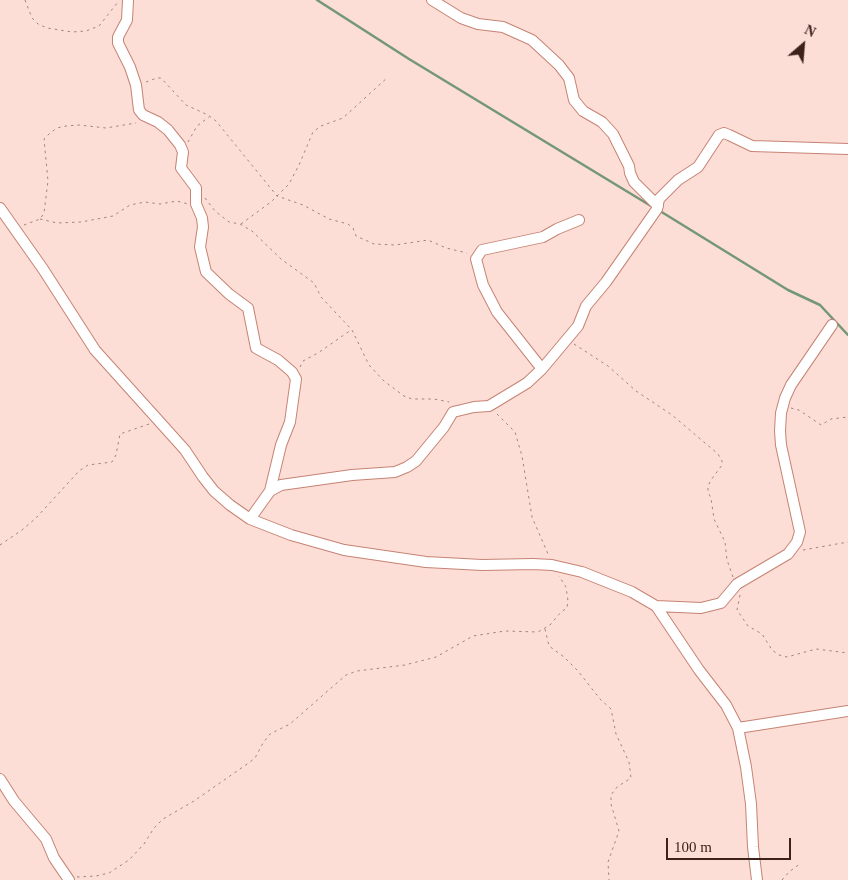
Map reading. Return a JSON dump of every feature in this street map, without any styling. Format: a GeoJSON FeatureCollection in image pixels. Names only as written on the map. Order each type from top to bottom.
{"type":"FeatureCollection","features":[{"type":"Feature","properties":{"kind":"street"},"geometry":{"type":"LineString","coordinates":[[128,0],[128,20],[118,41],[120,48],[130,67],[136,86],[138,107],[143,115],[158,122],[168,130],[183,152],[181,168],[196,188],[196,204],[202,218],[203,227],[200,247],[206,272],[229,294],[248,308],[256,348],[278,360],[292,372],[296,379],[290,422],[281,445],[270,491]]}},
{"type":"Feature","properties":{"kind":"street"},"geometry":{"type":"LineString","coordinates":[[432,0],[460,18],[478,24],[503,27],[532,40],[559,64],[569,78],[572,94],[579,107],[602,122],[613,134],[629,166],[634,182],[658,206]]}},
{"type":"Feature","properties":{"kind":"street"},"geometry":{"type":"LineString","coordinates":[[250,518],[270,491],[277,486],[290,482],[395,472],[407,467],[416,461],[439,434],[453,412],[489,406],[527,383],[542,370],[578,326],[586,306],[606,282],[658,206],[659,199],[666,190],[698,167],[721,134],[729,135],[752,146],[848,149]]}},
{"type":"Feature","properties":{"kind":"street"},"geometry":{"type":"LineString","coordinates":[[0,208],[43,269],[95,350],[160,421],[185,450],[214,491],[230,506],[276,530],[344,550],[399,558],[482,565],[552,565],[582,572],[632,592],[656,606],[699,670],[726,705],[738,728],[751,804],[757,880]]}},
{"type":"Feature","properties":{"kind":"street"},"geometry":{"type":"LineString","coordinates":[[542,370],[497,312],[483,285],[475,262],[477,255],[482,250],[543,238],[557,229],[579,220]]}},
{"type":"Feature","properties":{"kind":"street"},"geometry":{"type":"LineString","coordinates":[[656,606],[701,608],[712,606],[725,600],[740,582],[788,554],[800,538],[781,445],[780,431],[783,407],[791,385],[832,325]]}},
{"type":"Feature","properties":{"kind":"street"},"geometry":{"type":"LineString","coordinates":[[738,728],[848,711]]}},
{"type":"Feature","properties":{"kind":"street"},"geometry":{"type":"LineString","coordinates":[[0,780],[14,801],[46,839],[54,858],[68,879]]}},
{"type":"Feature","properties":{"kind":"path"},"geometry":{"type":"LineString","coordinates":[[24,0],[32,18],[38,24],[47,28],[72,32],[86,31],[98,26],[120,0]]}},
{"type":"Feature","properties":{"kind":"path"},"geometry":{"type":"LineString","coordinates":[[240,224],[271,202],[289,184],[313,132],[321,126],[344,118],[388,77]]}},
{"type":"Feature","properties":{"kind":"path"},"geometry":{"type":"LineString","coordinates":[[136,86],[161,78],[186,105],[209,116],[220,125],[277,196],[304,205],[329,219],[348,224],[353,228],[356,236],[374,244],[395,245],[428,240],[446,248],[477,255]]}},
{"type":"Feature","properties":{"kind":"path"},"geometry":{"type":"LineString","coordinates":[[40,219],[44,213],[47,193],[48,165],[44,139],[48,134],[57,128],[66,126],[79,125],[106,128],[126,126],[136,123],[143,115]]}},
{"type":"Feature","properties":{"kind":"path"},"geometry":{"type":"LineString","coordinates":[[183,152],[198,126],[209,116]]}},
{"type":"Feature","properties":{"kind":"path"},"geometry":{"type":"LineString","coordinates":[[196,188],[215,211],[229,222],[240,224],[260,236],[282,259],[314,283],[321,297],[352,330],[370,365],[379,377],[404,396],[412,399],[446,401],[462,409]]}},
{"type":"Feature","properties":{"kind":"path"},"geometry":{"type":"LineString","coordinates":[[14,228],[40,219],[57,223],[81,222],[113,216],[130,205],[145,202],[160,204],[177,201],[196,204]]}},
{"type":"Feature","properties":{"kind":"path"},"geometry":{"type":"LineString","coordinates":[[296,379],[303,361],[318,354],[352,330]]}},
{"type":"Feature","properties":{"kind":"path"},"geometry":{"type":"LineString","coordinates":[[567,339],[608,366],[636,391],[672,415],[718,454],[722,465],[711,480],[708,492],[711,498],[714,519],[725,542],[730,570],[740,582],[736,610],[748,626],[762,634],[772,650],[779,655],[787,657],[816,649],[848,653]]}},
{"type":"Feature","properties":{"kind":"path"},"geometry":{"type":"LineString","coordinates":[[68,879],[109,873],[129,860],[163,819],[194,802],[250,762],[255,758],[270,734],[290,724],[346,675],[357,671],[406,665],[430,659],[473,636],[505,631],[538,632],[550,625],[567,608],[566,587],[552,565],[532,517],[522,456],[515,432],[489,406]]}},
{"type":"Feature","properties":{"kind":"path"},"geometry":{"type":"LineString","coordinates":[[783,407],[799,410],[821,425],[831,419],[848,417]]}},
{"type":"Feature","properties":{"kind":"path"},"geometry":{"type":"LineString","coordinates":[[0,545],[36,518],[79,471],[94,464],[112,462],[116,455],[120,434],[160,421]]}},
{"type":"Feature","properties":{"kind":"path"},"geometry":{"type":"LineString","coordinates":[[788,554],[848,542]]}},
{"type":"Feature","properties":{"kind":"path"},"geometry":{"type":"LineString","coordinates":[[545,628],[549,646],[571,664],[600,699],[611,708],[616,734],[629,762],[630,778],[617,786],[611,795],[611,804],[619,831],[608,862],[609,880]]}},
{"type":"Feature","properties":{"kind":"path"},"geometry":{"type":"LineString","coordinates":[[782,880],[793,867],[801,863]]}},
{"type":"Feature","properties":{"kind":"waterway"},"geometry":{"type":"LineString","coordinates":[[317,0],[409,59],[651,206]]}},
{"type":"Feature","properties":{"kind":"waterway"},"geometry":{"type":"LineString","coordinates":[[660,211],[788,290],[820,305],[848,335]]}}]}
